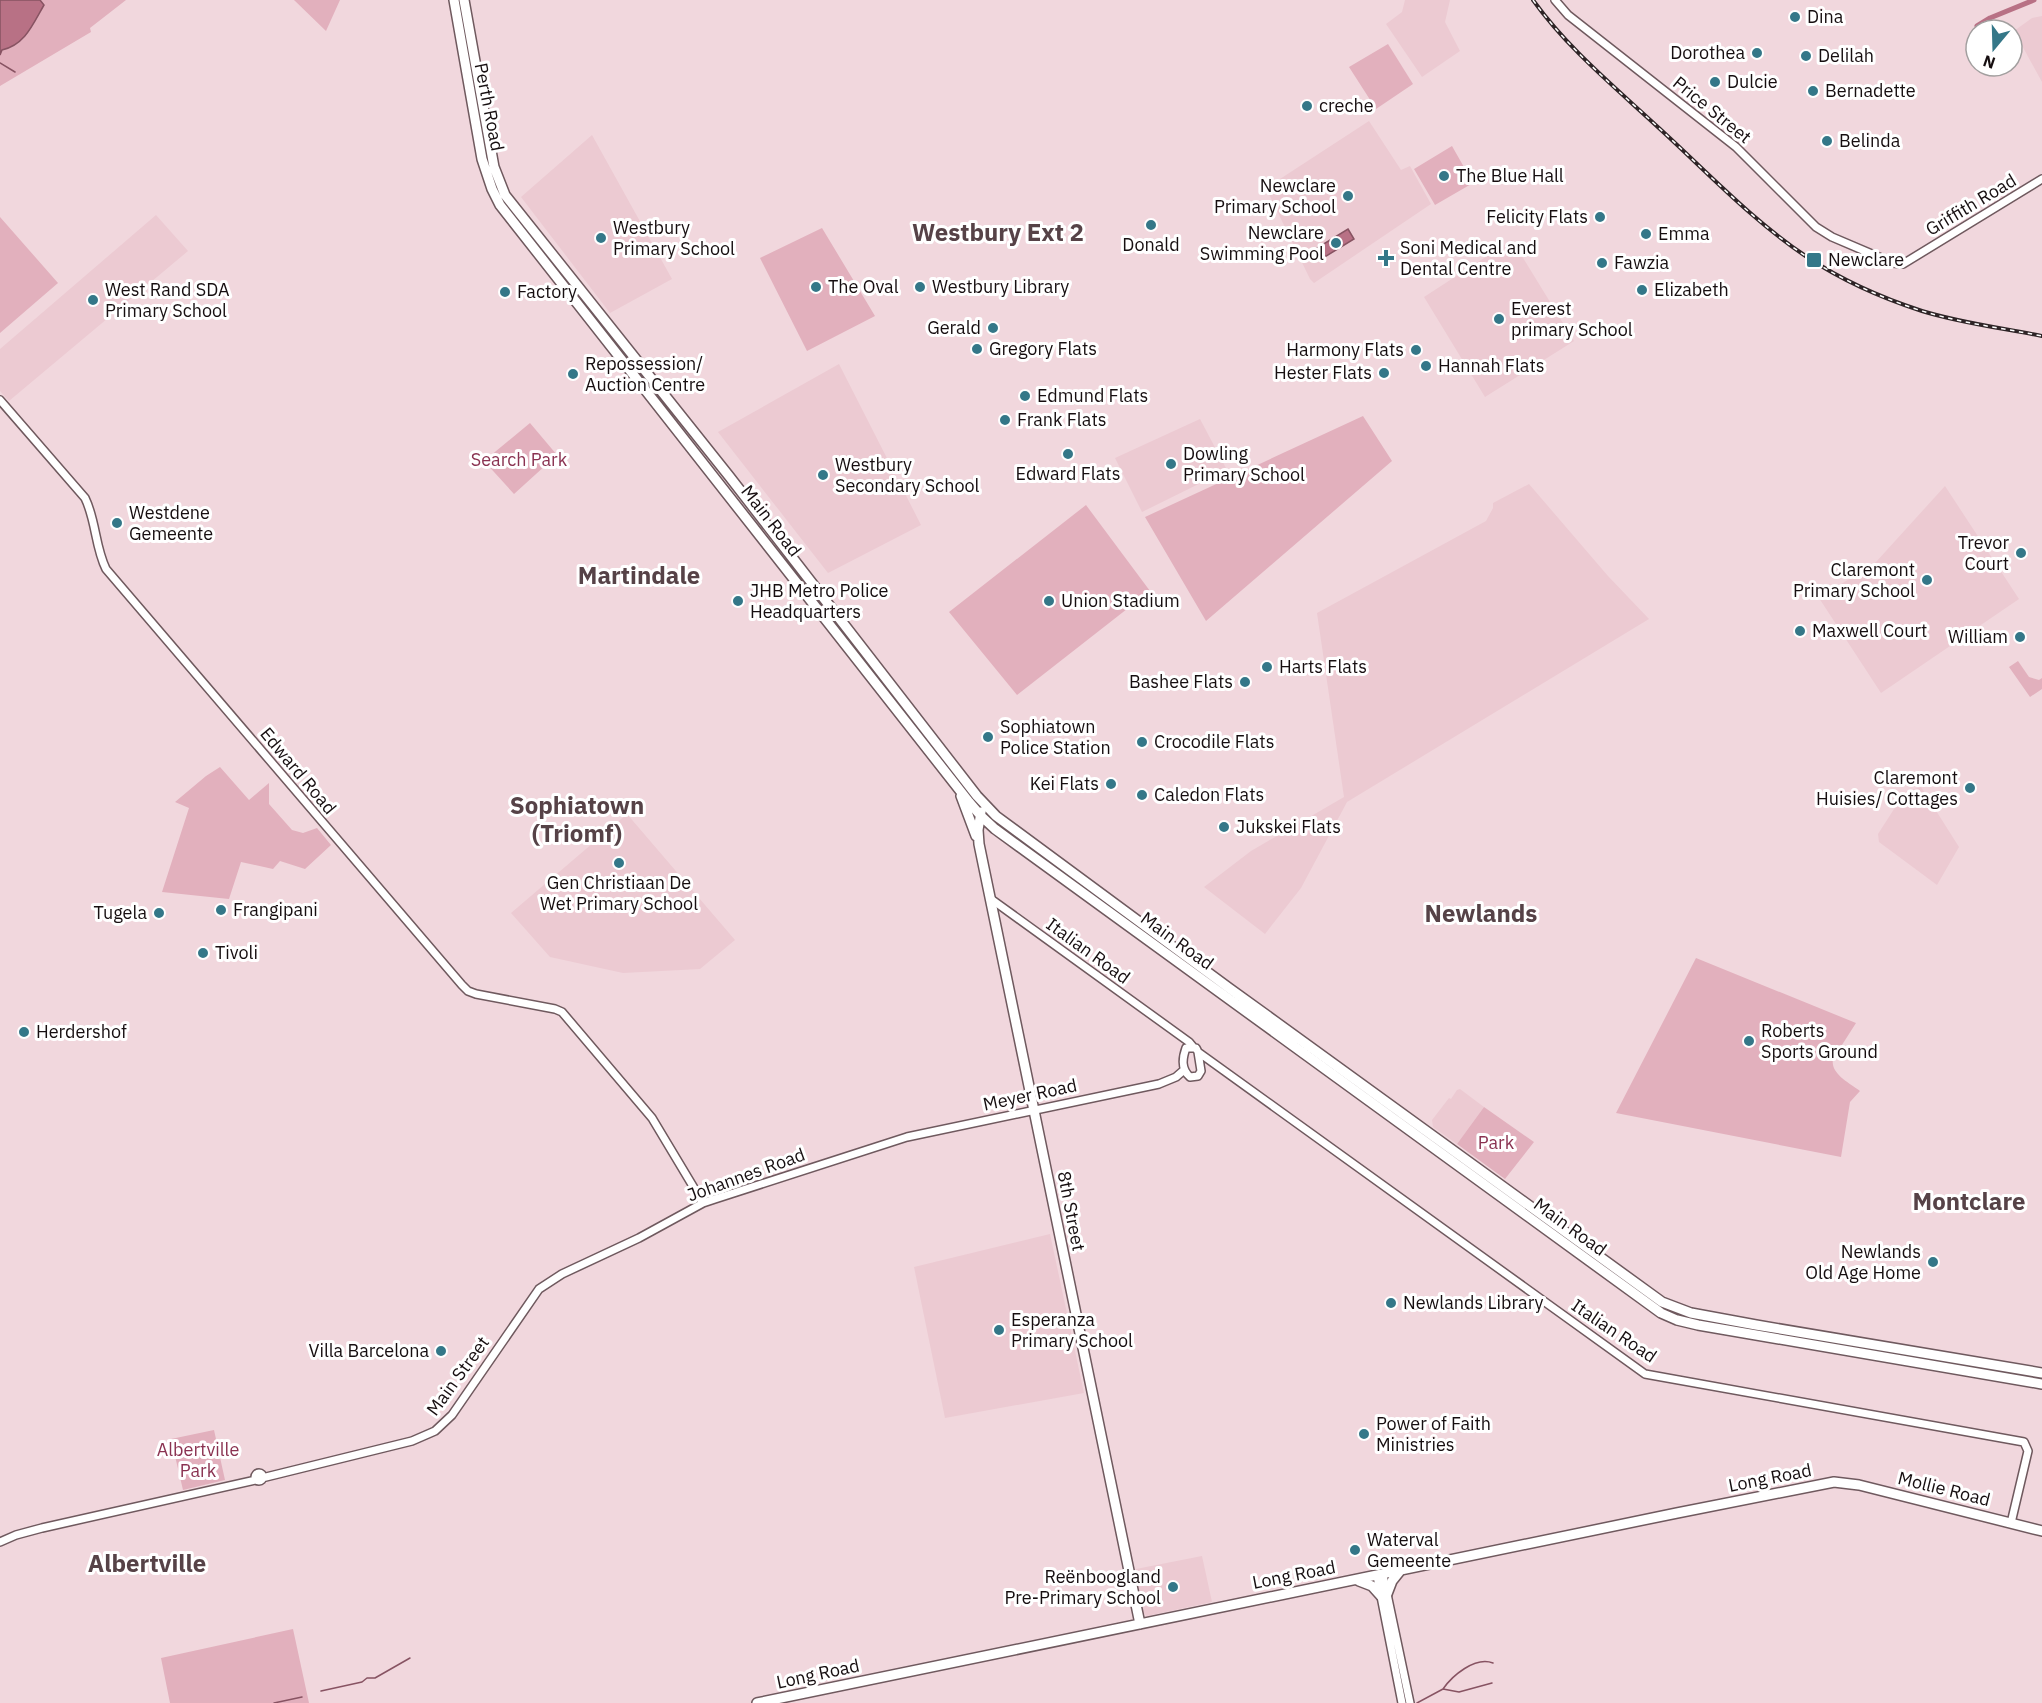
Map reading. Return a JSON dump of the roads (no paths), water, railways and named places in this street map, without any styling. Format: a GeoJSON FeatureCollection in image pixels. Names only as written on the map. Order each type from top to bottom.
{"type":"FeatureCollection","features":[{"type":"Feature","properties":{"kind":"main road","name":"Perth Road"},"geometry":{"type":"LineString","coordinates":[[454,0],[482,159],[492,189],[511,211]]}},
{"type":"Feature","properties":{"kind":"main road","name":"Perth Road"},"geometry":{"type":"LineString","coordinates":[[464,0],[496,177],[511,211]]}},
{"type":"Feature","properties":{"kind":"main road","name":"Main Road"},"geometry":{"type":"LineString","coordinates":[[511,211],[958,788],[995,829],[1668,1316],[1688,1323],[2042,1384]]}},
{"type":"Feature","properties":{"kind":"main road","name":"Main Road"},"geometry":{"type":"LineString","coordinates":[[511,211],[729,476],[983,803],[1012,829],[1662,1302],[1691,1313],[2042,1373]]}},
{"type":"Feature","properties":{"kind":"main road"},"geometry":{"type":"LineString","coordinates":[[958,788],[979,840]]}},
{"type":"Feature","properties":{"kind":"main road","name":"8th Street"},"geometry":{"type":"LineString","coordinates":[[983,803],[979,840],[1140,1624]]}},
{"type":"Feature","properties":{"kind":"main road"},"geometry":{"type":"LineString","coordinates":[[979,840],[985,829],[995,829]]}},
{"type":"Feature","properties":{"kind":"main road","name":"Long Road"},"geometry":{"type":"LineString","coordinates":[[757,1703],[1677,1513],[1838,1482]]}},
{"type":"Feature","properties":{"kind":"main road","name":"Mollie Road"},"geometry":{"type":"LineString","coordinates":[[1838,1482],[1859,1485],[2042,1531]]}},
{"type":"Feature","properties":{"kind":"main road"},"geometry":{"type":"LineString","coordinates":[[1354,1580],[1372,1586],[1384,1595],[1400,1571]]}},
{"type":"Feature","properties":{"kind":"street","name":"Price Street"},"geometry":{"type":"LineString","coordinates":[[1555,0],[1568,15],[1737,147],[1816,227],[1849,244]]}},
{"type":"Feature","properties":{"kind":"street","name":"Griffith Road"},"geometry":{"type":"LineString","coordinates":[[1849,244],[1893,263],[1903,264],[2042,179]]}},
{"type":"Feature","properties":{"kind":"street","name":"Edward Road"},"geometry":{"type":"LineString","coordinates":[[0,400],[85,498],[106,569],[468,991],[562,1012],[652,1118],[703,1203]]}},
{"type":"Feature","properties":{"kind":"street","name":"Italian Road"},"geometry":{"type":"LineString","coordinates":[[991,899],[1645,1374],[2022,1441],[2028,1451],[2012,1523]]}},
{"type":"Feature","properties":{"kind":"street","name":"Italian Road"},"geometry":{"type":"LineString","coordinates":[[1168,1028],[1181,1040],[1183,1055]]}},
{"type":"Feature","properties":{"kind":"street"},"geometry":{"type":"LineString","coordinates":[[1190,1077],[1184,1070],[1185,1048],[1196,1050],[1201,1071]]}},
{"type":"Feature","properties":{"kind":"street"},"geometry":{"type":"LineString","coordinates":[[1201,1071],[1208,1063],[1221,1066]]}},
{"type":"Feature","properties":{"kind":"street","name":"Meyer Road"},"geometry":{"type":"LineString","coordinates":[[1159,1084],[1176,1077],[1184,1070]]}},
{"type":"Feature","properties":{"kind":"street","name":"Meyer Road"},"geometry":{"type":"LineString","coordinates":[[907,1137],[1034,1109],[1174,1083],[1198,1076],[1201,1071]]}},
{"type":"Feature","properties":{"kind":"street","name":"Johannes Road"},"geometry":{"type":"LineString","coordinates":[[539,1289],[562,1274],[639,1238],[703,1203],[907,1137]]}},
{"type":"Feature","properties":{"kind":"street","name":"Main Street"},"geometry":{"type":"LineString","coordinates":[[0,1542],[42,1528],[412,1441],[435,1431],[452,1415],[539,1289]]}},
{"type":"Feature","properties":{"kind":"street"},"geometry":{"type":"LineString","coordinates":[[1380,1576],[1410,1703]]}},
{"type":"Feature","properties":{"kind":"street"},"geometry":{"type":"LineString","coordinates":[[1384,1595],[1402,1703]]}},
{"type":"Feature","properties":{"kind":"waterway"},"geometry":{"type":"LineString","coordinates":[[1990,18],[2034,0]]}},
{"type":"Feature","properties":{"kind":"waterway"},"geometry":{"type":"LineString","coordinates":[[0,63],[15,72]]}},
{"type":"Feature","properties":{"kind":"waterway"},"geometry":{"type":"LineString","coordinates":[[321,1691],[362,1682],[367,1678],[375,1678],[410,1658]]}},
{"type":"Feature","properties":{"kind":"waterway"},"geometry":{"type":"LineString","coordinates":[[1443,1689],[1465,1668],[1479,1662],[1493,1663]]}},
{"type":"Feature","properties":{"kind":"waterway"},"geometry":{"type":"LineString","coordinates":[[1417,1703],[1443,1689],[1459,1692],[1492,1683]]}},
{"type":"Feature","properties":{"kind":"waterway"},"geometry":{"type":"LineString","coordinates":[[274,1703],[302,1697]]}},
{"type":"Feature","properties":{"kind":"railway"},"geometry":{"type":"LineString","coordinates":[[1533,0],[1561,35],[1610,83],[1749,212],[1807,257],[1863,288],[1922,311],[2042,336]]}},
{"type":"Feature","properties":{"kind":"place","name":"Dina"},"geometry":{"type":"Point","coordinates":[1795,17]}},
{"type":"Feature","properties":{"kind":"place","name":"Dorothea"},"geometry":{"type":"Point","coordinates":[1757,53]}},
{"type":"Feature","properties":{"kind":"place","name":"Delilah"},"geometry":{"type":"Point","coordinates":[1806,56]}},
{"type":"Feature","properties":{"kind":"place","name":"Dulcie"},"geometry":{"type":"Point","coordinates":[1715,82]}},
{"type":"Feature","properties":{"kind":"place","name":"Bernadette"},"geometry":{"type":"Point","coordinates":[1813,91]}},
{"type":"Feature","properties":{"kind":"place","name":"creche"},"geometry":{"type":"Point","coordinates":[1307,106]}},
{"type":"Feature","properties":{"kind":"place","name":"Belinda"},"geometry":{"type":"Point","coordinates":[1827,141]}},
{"type":"Feature","properties":{"kind":"place","name":"The Blue Hall"},"geometry":{"type":"Point","coordinates":[1444,176]}},
{"type":"Feature","properties":{"kind":"place","name":"Newclare Primary School"},"geometry":{"type":"Point","coordinates":[1348,196]}},
{"type":"Feature","properties":{"kind":"place","name":"Felicity Flats"},"geometry":{"type":"Point","coordinates":[1600,217]}},
{"type":"Feature","properties":{"kind":"place","name":"Donald"},"geometry":{"type":"Point","coordinates":[1151,225]}},
{"type":"Feature","properties":{"kind":"place","name":"Emma"},"geometry":{"type":"Point","coordinates":[1646,234]}},
{"type":"Feature","properties":{"kind":"place","name":"Westbury Primary School"},"geometry":{"type":"Point","coordinates":[601,238]}},
{"type":"Feature","properties":{"kind":"place","name":"Newclare Swimming Pool"},"geometry":{"type":"Point","coordinates":[1336,243]}},
{"type":"Feature","properties":{"kind":"place","name":"Soni Medical and Dental Centre"},"geometry":{"type":"Point","coordinates":[1386,258]}},
{"type":"Feature","properties":{"kind":"place","name":"Newclare"},"geometry":{"type":"Point","coordinates":[1814,260]}},
{"type":"Feature","properties":{"kind":"place","name":"Fawzia"},"geometry":{"type":"Point","coordinates":[1602,263]}},
{"type":"Feature","properties":{"kind":"place","name":"The Oval"},"geometry":{"type":"Point","coordinates":[816,287]}},
{"type":"Feature","properties":{"kind":"place","name":"Westbury Library"},"geometry":{"type":"Point","coordinates":[920,287]}},
{"type":"Feature","properties":{"kind":"place","name":"Elizabeth"},"geometry":{"type":"Point","coordinates":[1642,290]}},
{"type":"Feature","properties":{"kind":"place","name":"Factory"},"geometry":{"type":"Point","coordinates":[505,292]}},
{"type":"Feature","properties":{"kind":"place","name":"West Rand SDA Primary School"},"geometry":{"type":"Point","coordinates":[93,300]}},
{"type":"Feature","properties":{"kind":"place","name":"Everest primary School"},"geometry":{"type":"Point","coordinates":[1499,319]}},
{"type":"Feature","properties":{"kind":"place","name":"Gerald"},"geometry":{"type":"Point","coordinates":[993,328]}},
{"type":"Feature","properties":{"kind":"place","name":"Gregory Flats"},"geometry":{"type":"Point","coordinates":[977,349]}},
{"type":"Feature","properties":{"kind":"place","name":"Harmony Flats"},"geometry":{"type":"Point","coordinates":[1416,350]}},
{"type":"Feature","properties":{"kind":"place","name":"Hannah Flats"},"geometry":{"type":"Point","coordinates":[1426,366]}},
{"type":"Feature","properties":{"kind":"place","name":"Hester Flats"},"geometry":{"type":"Point","coordinates":[1384,373]}},
{"type":"Feature","properties":{"kind":"place","name":"Repossession/ Auction Centre"},"geometry":{"type":"Point","coordinates":[573,374]}},
{"type":"Feature","properties":{"kind":"place","name":"Edmund Flats"},"geometry":{"type":"Point","coordinates":[1025,396]}},
{"type":"Feature","properties":{"kind":"place","name":"Frank Flats"},"geometry":{"type":"Point","coordinates":[1005,420]}},
{"type":"Feature","properties":{"kind":"place","name":"Edward Flats"},"geometry":{"type":"Point","coordinates":[1068,454]}},
{"type":"Feature","properties":{"kind":"place","name":"Dowling Primary School"},"geometry":{"type":"Point","coordinates":[1171,464]}},
{"type":"Feature","properties":{"kind":"place","name":"Westbury Secondary School"},"geometry":{"type":"Point","coordinates":[823,475]}},
{"type":"Feature","properties":{"kind":"place","name":"Westdene Gemeente"},"geometry":{"type":"Point","coordinates":[117,523]}},
{"type":"Feature","properties":{"kind":"place","name":"Trevor Court"},"geometry":{"type":"Point","coordinates":[2021,553]}},
{"type":"Feature","properties":{"kind":"place","name":"Claremont Primary School"},"geometry":{"type":"Point","coordinates":[1927,580]}},
{"type":"Feature","properties":{"kind":"place","name":"JHB Metro Police Headquarters"},"geometry":{"type":"Point","coordinates":[738,601]}},
{"type":"Feature","properties":{"kind":"place","name":"Union Stadium"},"geometry":{"type":"Point","coordinates":[1049,601]}},
{"type":"Feature","properties":{"kind":"place","name":"Maxwell Court"},"geometry":{"type":"Point","coordinates":[1800,631]}},
{"type":"Feature","properties":{"kind":"place","name":"William"},"geometry":{"type":"Point","coordinates":[2020,637]}},
{"type":"Feature","properties":{"kind":"place","name":"Harts Flats"},"geometry":{"type":"Point","coordinates":[1267,667]}},
{"type":"Feature","properties":{"kind":"place","name":"Bashee Flats"},"geometry":{"type":"Point","coordinates":[1245,682]}},
{"type":"Feature","properties":{"kind":"place","name":"Sophiatown Police Station"},"geometry":{"type":"Point","coordinates":[988,737]}},
{"type":"Feature","properties":{"kind":"place","name":"Crocodile Flats"},"geometry":{"type":"Point","coordinates":[1142,742]}},
{"type":"Feature","properties":{"kind":"place","name":"Kei Flats"},"geometry":{"type":"Point","coordinates":[1111,784]}},
{"type":"Feature","properties":{"kind":"place","name":"Claremont Huisies/ Cottages"},"geometry":{"type":"Point","coordinates":[1970,788]}},
{"type":"Feature","properties":{"kind":"place","name":"Caledon Flats"},"geometry":{"type":"Point","coordinates":[1142,795]}},
{"type":"Feature","properties":{"kind":"place","name":"Jukskei Flats"},"geometry":{"type":"Point","coordinates":[1224,827]}},
{"type":"Feature","properties":{"kind":"place","name":"Gen Christiaan De Wet Primary School"},"geometry":{"type":"Point","coordinates":[619,863]}},
{"type":"Feature","properties":{"kind":"place","name":"Frangipani"},"geometry":{"type":"Point","coordinates":[221,910]}},
{"type":"Feature","properties":{"kind":"place","name":"Tugela"},"geometry":{"type":"Point","coordinates":[159,913]}},
{"type":"Feature","properties":{"kind":"place","name":"Tivoli"},"geometry":{"type":"Point","coordinates":[203,953]}},
{"type":"Feature","properties":{"kind":"place","name":"Herdershof"},"geometry":{"type":"Point","coordinates":[24,1032]}},
{"type":"Feature","properties":{"kind":"place","name":"Roberts Sports Ground"},"geometry":{"type":"Point","coordinates":[1749,1041]}},
{"type":"Feature","properties":{"kind":"place","name":"Newlands Old Age Home"},"geometry":{"type":"Point","coordinates":[1933,1262]}},
{"type":"Feature","properties":{"kind":"place","name":"Newlands Library"},"geometry":{"type":"Point","coordinates":[1391,1303]}},
{"type":"Feature","properties":{"kind":"place","name":"Esperanza Primary School"},"geometry":{"type":"Point","coordinates":[999,1330]}},
{"type":"Feature","properties":{"kind":"place","name":"Villa Barcelona"},"geometry":{"type":"Point","coordinates":[441,1351]}},
{"type":"Feature","properties":{"kind":"place","name":"Power of Faith Ministries"},"geometry":{"type":"Point","coordinates":[1364,1434]}},
{"type":"Feature","properties":{"kind":"place","name":"Waterval Gemeente"},"geometry":{"type":"Point","coordinates":[1355,1550]}},
{"type":"Feature","properties":{"kind":"place","name":"Reënboogland Pre-Primary School"},"geometry":{"type":"Point","coordinates":[1173,1587]}},
{"type":"Feature","properties":{"kind":"district","name":"Westbury Ext 2"},"geometry":{"type":"Point","coordinates":[998,233]}},
{"type":"Feature","properties":{"kind":"district","name":"Martindale"},"geometry":{"type":"Point","coordinates":[639,576]}},
{"type":"Feature","properties":{"kind":"district","name":"Sophiatown (Triomf)"},"geometry":{"type":"Point","coordinates":[577,820]}},
{"type":"Feature","properties":{"kind":"district","name":"Newlands"},"geometry":{"type":"Point","coordinates":[1481,914]}},
{"type":"Feature","properties":{"kind":"district","name":"Montclare"},"geometry":{"type":"Point","coordinates":[1969,1202]}},
{"type":"Feature","properties":{"kind":"district","name":"Albertville"},"geometry":{"type":"Point","coordinates":[147,1564]}},
{"type":"Feature","properties":{"kind":"park label","name":"Search Park"},"geometry":{"type":"Point","coordinates":[519,460]}},
{"type":"Feature","properties":{"kind":"park label","name":"Park"},"geometry":{"type":"Point","coordinates":[1496,1143]}},
{"type":"Feature","properties":{"kind":"park label","name":"Albertville Park"},"geometry":{"type":"Point","coordinates":[198,1460]}}]}
